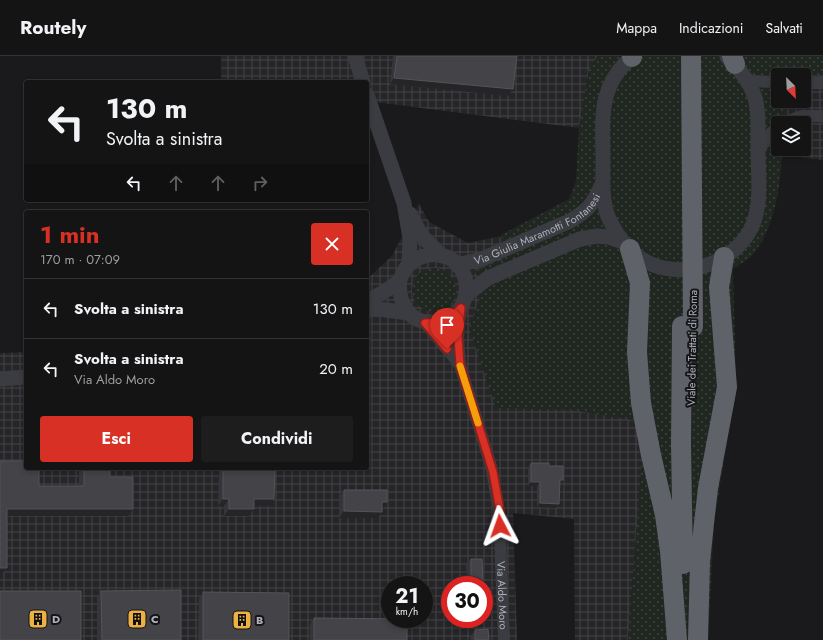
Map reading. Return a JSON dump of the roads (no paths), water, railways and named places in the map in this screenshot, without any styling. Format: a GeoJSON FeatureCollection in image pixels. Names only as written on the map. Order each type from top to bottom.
{"type":"FeatureCollection","features":[{"type":"Feature","properties":{"kind":"highway","name":"Viale dei Trattati di Roma"},"geometry":{"type":"LineString","coordinates":[[678,56],[687,326],[691,640]]}},
{"type":"Feature","properties":{"kind":"highway","name":"Viale dei Trattati di Roma"},"geometry":{"type":"LineString","coordinates":[[684,640],[681,444],[687,326],[691,56]]}},
{"type":"Feature","properties":{"kind":"highway"},"geometry":{"type":"LineString","coordinates":[[626,245],[640,283],[637,352],[641,403],[665,515],[670,551],[677,640]]}},
{"type":"Feature","properties":{"kind":"highway"},"geometry":{"type":"LineString","coordinates":[[698,640],[700,562],[708,488],[727,387],[719,287],[724,257]]}},
{"type":"Feature","properties":{"kind":"street"},"geometry":{"type":"LineString","coordinates":[[355,56],[362,80]]}},
{"type":"Feature","properties":{"kind":"street"},"geometry":{"type":"LineString","coordinates":[[632,56],[614,76],[604,103],[604,179],[606,210],[609,219],[626,245],[640,258],[662,267],[687,270],[701,268],[724,257],[742,241],[753,225],[757,209],[759,192],[757,104],[755,94],[749,81],[731,59]]}},
{"type":"Feature","properties":{"kind":"street"},"geometry":{"type":"LineString","coordinates":[[749,81],[771,82]]}},
{"type":"Feature","properties":{"kind":"street"},"geometry":{"type":"LineString","coordinates":[[811,83],[823,84]]}},
{"type":"Feature","properties":{"kind":"street"},"geometry":{"type":"LineString","coordinates":[[369,101],[404,203],[410,238],[409,264]]}},
{"type":"Feature","properties":{"kind":"street"},"geometry":{"type":"LineString","coordinates":[[811,116],[823,116]]}},
{"type":"Feature","properties":{"kind":"street"},"geometry":{"type":"LineString","coordinates":[[758,151],[771,133]]}},
{"type":"Feature","properties":{"kind":"street","name":"Via Giulia Maramotti Fontanesi"},"geometry":{"type":"LineString","coordinates":[[457,265],[482,259],[570,221],[580,215],[594,201],[604,179]]}},
{"type":"Feature","properties":{"kind":"street"},"geometry":{"type":"LineString","coordinates":[[404,203],[422,236],[442,256]]}},
{"type":"Feature","properties":{"kind":"street"},"geometry":{"type":"LineString","coordinates":[[464,302],[467,287],[466,279],[462,271],[453,260],[442,256],[433,254],[416,259],[409,264],[400,279],[399,294],[409,313],[425,323],[439,322],[451,317],[488,278],[580,239],[597,236],[608,237],[626,245]]}},
{"type":"Feature","properties":{"kind":"street"},"geometry":{"type":"LineString","coordinates":[[369,300],[383,293],[400,279]]}},
{"type":"Feature","properties":{"kind":"street","name":"Via Aldo Moro"},"geometry":{"type":"LineString","coordinates":[[464,302],[458,338],[460,365],[491,466],[500,511],[504,640]]}},
{"type":"Feature","properties":{"kind":"street"},"geometry":{"type":"LineString","coordinates":[[369,310],[409,313]]}},
{"type":"Feature","properties":{"kind":"street","name":"Via Aldo Moro"},"geometry":{"type":"LineString","coordinates":[[425,323],[460,365]]}},
{"type":"Feature","properties":{"kind":"street"},"geometry":{"type":"LineString","coordinates":[[0,379],[24,377]]}},
{"type":"Feature","properties":{"kind":"place","name":"D"},"geometry":{"type":"Point","coordinates":[38,619]}},
{"type":"Feature","properties":{"kind":"place","name":"C"},"geometry":{"type":"Point","coordinates":[137,619]}},
{"type":"Feature","properties":{"kind":"place","name":"B"},"geometry":{"type":"Point","coordinates":[242,620]}}]}
